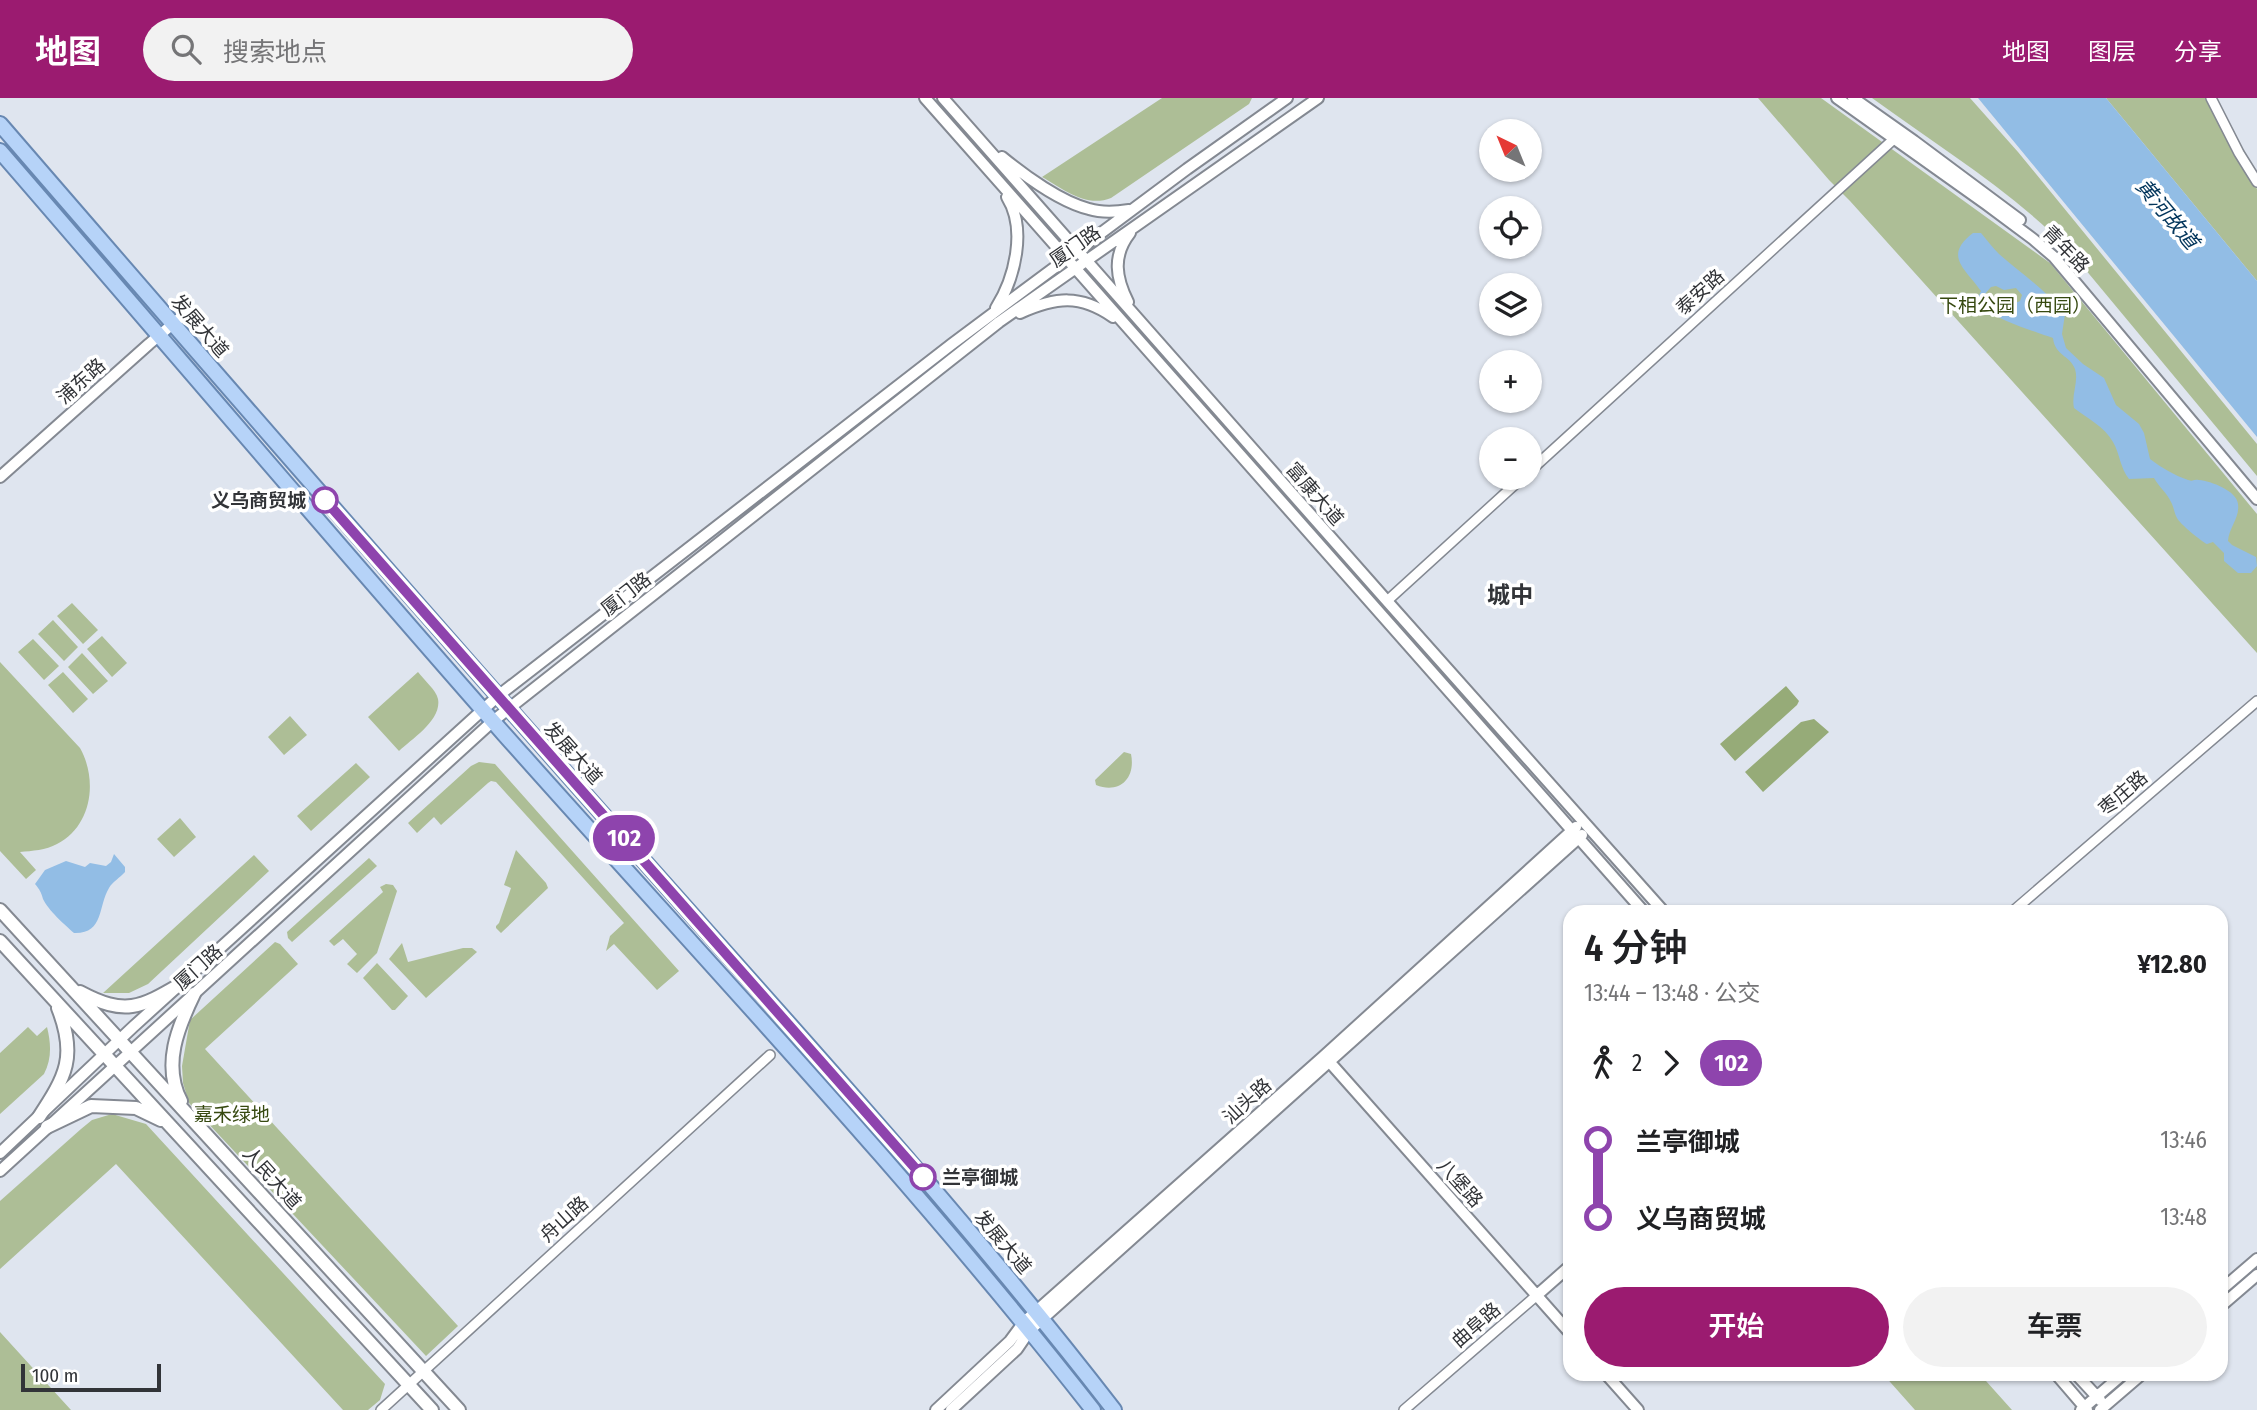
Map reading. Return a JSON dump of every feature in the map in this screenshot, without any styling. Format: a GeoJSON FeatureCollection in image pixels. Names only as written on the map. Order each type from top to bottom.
{"type":"FeatureCollection","features":[{"type":"Feature","properties":{"kind":"main road","name":"发展大道"},"geometry":{"type":"LineString","coordinates":[[0,124],[509,709],[895,1145],[1040,1314],[1114,1410]]}},
{"type":"Feature","properties":{"kind":"main road","name":"发展大道"},"geometry":{"type":"LineString","coordinates":[[0,151],[493,721],[723,977],[1027,1326],[1093,1410]]}},
{"type":"Feature","properties":{"kind":"main road","name":"人民大道"},"geometry":{"type":"LineString","coordinates":[[0,910],[459,1410]]}},
{"type":"Feature","properties":{"kind":"main road","name":"人民大道"},"geometry":{"type":"LineString","coordinates":[[0,941],[432,1410]]}},
{"type":"Feature","properties":{"kind":"main road"},"geometry":{"type":"LineString","coordinates":[[70,987],[99,1002],[136,1007],[181,984]]}},
{"type":"Feature","properties":{"kind":"main road"},"geometry":{"type":"LineString","coordinates":[[187,1114],[175,1089],[172,1060],[182,1020],[194,994]]}},
{"type":"Feature","properties":{"kind":"main road"},"geometry":{"type":"LineString","coordinates":[[43,1122],[66,1062],[67,1030],[55,1001]]}},
{"type":"Feature","properties":{"kind":"main road"},"geometry":{"type":"LineString","coordinates":[[43,1122],[91,1106],[136,1108],[170,1125]]}},
{"type":"Feature","properties":{"kind":"street","name":"富康大道"},"geometry":{"type":"LineString","coordinates":[[925,98],[1638,905]]}},
{"type":"Feature","properties":{"kind":"street","name":"富康大道"},"geometry":{"type":"LineString","coordinates":[[943,98],[1658,905]]}},
{"type":"Feature","properties":{"kind":"street","name":"厦门路"},"geometry":{"type":"LineString","coordinates":[[0,1153],[116,1066],[493,721],[995,319],[1077,250],[1287,98]]}},
{"type":"Feature","properties":{"kind":"street","name":"厦门路"},"geometry":{"type":"LineString","coordinates":[[0,1171],[105,1054],[498,696],[952,344],[1076,268],[1318,98]]}},
{"type":"Feature","properties":{"kind":"street","name":"青年路"},"geometry":{"type":"LineString","coordinates":[[1837,98],[2023,231],[2054,257],[2257,499]]}},
{"type":"Feature","properties":{"kind":"street","name":"青年路"},"geometry":{"type":"LineString","coordinates":[[1853,98],[1988,195],[2051,246],[2257,490]]}},
{"type":"Feature","properties":{"kind":"street"},"geometry":{"type":"LineString","coordinates":[[2211,98],[2257,182]]}},
{"type":"Feature","properties":{"kind":"street","name":"泰安路"},"geometry":{"type":"LineString","coordinates":[[1542,460],[1895,138]]}},
{"type":"Feature","properties":{"kind":"street"},"geometry":{"type":"LineString","coordinates":[[981,141],[1016,168],[1069,201],[1097,211],[1132,210]]}},
{"type":"Feature","properties":{"kind":"street"},"geometry":{"type":"LineString","coordinates":[[972,150],[1009,200],[1016,214],[1014,264],[995,319]]}},
{"type":"Feature","properties":{"kind":"street"},"geometry":{"type":"LineString","coordinates":[[1137,224],[1121,244],[1116,271],[1119,283],[1138,320]]}},
{"type":"Feature","properties":{"kind":"street"},"geometry":{"type":"LineString","coordinates":[[995,319],[1044,303],[1072,299],[1093,304],[1128,326]]}},
{"type":"Feature","properties":{"kind":"street","name":"浦东路"},"geometry":{"type":"LineString","coordinates":[[0,477],[187,312]]}},
{"type":"Feature","properties":{"kind":"street"},"geometry":{"type":"LineString","coordinates":[[1387,601],[1509,490]]}},
{"type":"Feature","properties":{"kind":"street","name":"枣庄路"},"geometry":{"type":"LineString","coordinates":[[2020,905],[2257,701]]}},
{"type":"Feature","properties":{"kind":"street","name":"汕头路"},"geometry":{"type":"LineString","coordinates":[[936,1410],[1586,824]]}},
{"type":"Feature","properties":{"kind":"street","name":"舟山路"},"geometry":{"type":"LineString","coordinates":[[381,1410],[770,1055]]}},
{"type":"Feature","properties":{"kind":"street","name":"八堡路"},"geometry":{"type":"LineString","coordinates":[[1327,1059],[1563,1325]]}},
{"type":"Feature","properties":{"kind":"street"},"geometry":{"type":"LineString","coordinates":[[2228,1284],[2257,1259]]}},
{"type":"Feature","properties":{"kind":"street","name":"曲阜路"},"geometry":{"type":"LineString","coordinates":[[1404,1410],[1563,1272]]}},
{"type":"Feature","properties":{"kind":"street"},"geometry":{"type":"LineString","coordinates":[[2228,1300],[2257,1275]]}},
{"type":"Feature","properties":{"kind":"street","name":"汕头路"},"geometry":{"type":"LineString","coordinates":[[951,1410],[1017,1349],[1027,1326]]}},
{"type":"Feature","properties":{"kind":"street"},"geometry":{"type":"LineString","coordinates":[[1612,1381],[1638,1410]]}},
{"type":"Feature","properties":{"kind":"street"},"geometry":{"type":"LineString","coordinates":[[2062,1381],[2084,1409],[2115,1381]]}},
{"type":"Feature","properties":{"kind":"street"},"geometry":{"type":"LineString","coordinates":[[2082,1381],[2105,1409],[2135,1381]]}},
{"type":"Feature","properties":{"kind":"green space"},"geometry":{"type":"Polygon","coordinates":[[[1162,98],[1252,98],[1249,104],[1111,198],[1093,201],[1084,199],[1066,192],[1042,177],[1162,98]]]}},
{"type":"Feature","properties":{"kind":"green space","name":"下相公园（西园）"},"geometry":{"type":"Polygon","coordinates":[[[1758,98],[1821,98],[2050,263],[2257,514],[2257,653],[1829,180],[1758,98]]]}},
{"type":"Feature","properties":{"kind":"green space"},"geometry":{"type":"Polygon","coordinates":[[[1872,98],[1970,98],[2018,152],[2257,444],[2257,476],[2070,251],[2048,229],[2000,189],[1872,98]]]}},
{"type":"Feature","properties":{"kind":"green space"},"geometry":{"type":"Polygon","coordinates":[[[2106,98],[2205,98],[2257,189],[2257,281],[2106,98]]]}},
{"type":"Feature","properties":{"kind":"green space"},"geometry":{"type":"Polygon","coordinates":[[[72,603],[98,630],[83,644],[57,616],[72,603]]]}},
{"type":"Feature","properties":{"kind":"green space"},"geometry":{"type":"Polygon","coordinates":[[[53,620],[78,647],[64,661],[38,634],[53,620]]]}},
{"type":"Feature","properties":{"kind":"green space"},"geometry":{"type":"Polygon","coordinates":[[[102,636],[127,663],[112,677],[87,649],[102,636]]]}},
{"type":"Feature","properties":{"kind":"green space"},"geometry":{"type":"Polygon","coordinates":[[[33,639],[59,666],[44,680],[18,652],[33,639]]]}},
{"type":"Feature","properties":{"kind":"green space"},"geometry":{"type":"Polygon","coordinates":[[[82,653],[108,681],[93,694],[68,667],[82,653]]]}},
{"type":"Feature","properties":{"kind":"green space"},"geometry":{"type":"Polygon","coordinates":[[[0,662],[80,748],[89,774],[88,801],[78,826],[69,836],[53,846],[20,852],[36,870],[26,879],[0,851],[0,662]]]}},
{"type":"Feature","properties":{"kind":"green space"},"geometry":{"type":"Polygon","coordinates":[[[63,672],[88,699],[73,713],[48,685],[63,672]]]}},
{"type":"Feature","properties":{"kind":"green space"},"geometry":{"type":"Polygon","coordinates":[[[418,672],[435,692],[438,707],[431,722],[399,751],[368,717],[418,672]]]}},
{"type":"Feature","properties":{"kind":"green space"},"geometry":{"type":"Polygon","coordinates":[[[1786,686],[1799,701],[1797,705],[1735,761],[1720,744],[1786,686]]]}},
{"type":"Feature","properties":{"kind":"green space"},"geometry":{"type":"Polygon","coordinates":[[[290,716],[307,735],[284,755],[268,737],[290,716]]]}},
{"type":"Feature","properties":{"kind":"green space"},"geometry":{"type":"Polygon","coordinates":[[[1814,719],[1829,732],[1763,792],[1745,772],[1801,722],[1814,719]]]}},
{"type":"Feature","properties":{"kind":"green space"},"geometry":{"type":"Polygon","coordinates":[[[1124,752],[1131,754],[1132,763],[1131,771],[1124,782],[1112,787],[1096,785],[1095,780],[1124,752]]]}},
{"type":"Feature","properties":{"kind":"green space"},"geometry":{"type":"Polygon","coordinates":[[[479,762],[495,764],[679,971],[657,990],[614,944],[606,951],[610,936],[624,923],[496,782],[488,783],[441,825],[434,817],[417,833],[408,823],[471,766],[479,762]]]}},
{"type":"Feature","properties":{"kind":"green space"},"geometry":{"type":"Polygon","coordinates":[[[356,763],[370,777],[311,831],[297,816],[356,763]]]}},
{"type":"Feature","properties":{"kind":"green space"},"geometry":{"type":"Polygon","coordinates":[[[180,818],[196,837],[174,857],[157,839],[180,818]]]}},
{"type":"Feature","properties":{"kind":"green space"},"geometry":{"type":"Polygon","coordinates":[[[516,850],[548,888],[501,933],[496,926],[511,888],[504,885],[516,850]]]}},
{"type":"Feature","properties":{"kind":"green space"},"geometry":{"type":"Polygon","coordinates":[[[254,855],[269,871],[148,984],[129,993],[103,993],[254,855]]]}},
{"type":"Feature","properties":{"kind":"green space"},"geometry":{"type":"Polygon","coordinates":[[[369,858],[377,866],[292,942],[287,932],[369,858]]]}},
{"type":"Feature","properties":{"kind":"green space"},"geometry":{"type":"Polygon","coordinates":[[[393,885],[397,891],[377,953],[357,973],[347,964],[357,954],[343,939],[334,946],[329,941],[383,892],[380,887],[393,885]]]}},
{"type":"Feature","properties":{"kind":"green space","name":"嘉禾绿地"},"geometry":{"type":"Polygon","coordinates":[[[275,942],[298,964],[205,1049],[458,1326],[426,1356],[189,1103],[183,1083],[182,1066],[190,1020],[275,942]]]}},
{"type":"Feature","properties":{"kind":"green space"},"geometry":{"type":"Polygon","coordinates":[[[402,943],[408,962],[463,948],[472,948],[477,952],[426,998],[389,959],[402,943]]]}},
{"type":"Feature","properties":{"kind":"green space"},"geometry":{"type":"Polygon","coordinates":[[[377,963],[408,996],[395,1010],[392,1010],[363,978],[377,963]]]}},
{"type":"Feature","properties":{"kind":"green space"},"geometry":{"type":"Polygon","coordinates":[[[28,1027],[37,1036],[47,1027],[50,1051],[47,1068],[44,1074],[0,1114],[0,1053],[28,1027]]]}},
{"type":"Feature","properties":{"kind":"green space"},"geometry":{"type":"Polygon","coordinates":[[[112,1114],[146,1124],[385,1384],[380,1400],[368,1410],[343,1410],[116,1164],[0,1269],[0,1201],[92,1120],[112,1114]]]}},
{"type":"Feature","properties":{"kind":"green space"},"geometry":{"type":"Polygon","coordinates":[[[0,1332],[71,1410],[0,1410],[0,1332]]]}},
{"type":"Feature","properties":{"kind":"green space"},"geometry":{"type":"Polygon","coordinates":[[[1889,1381],[1986,1381],[2012,1410],[1915,1410],[1889,1381]]]}},
{"type":"Feature","properties":{"kind":"water","name":"黄河故道"},"geometry":{"type":"Polygon","coordinates":[[[1978,98],[2106,98],[2257,281],[2257,437],[1978,98]]]}},
{"type":"Feature","properties":{"kind":"water"},"geometry":{"type":"Polygon","coordinates":[[[1973,233],[1981,233],[1999,254],[2058,305],[2065,314],[2062,334],[2066,348],[2104,378],[2116,405],[2139,424],[2150,459],[2190,481],[2210,482],[2237,499],[2238,509],[2228,541],[2256,557],[2257,566],[2251,573],[2238,573],[2224,561],[2224,553],[2213,542],[2204,543],[2182,524],[2154,478],[2129,479],[2110,437],[2101,427],[2074,408],[2075,369],[2054,344],[2053,338],[2001,318],[1984,308],[1980,302],[1981,291],[1960,262],[1959,249],[1973,233]],[[1991,287],[1984,299],[1992,307],[1999,303],[2020,301],[2022,295],[2016,288],[2004,290],[1991,287]]]}},
{"type":"Feature","properties":{"kind":"water"},"geometry":{"type":"Polygon","coordinates":[[[114,854],[125,867],[125,872],[109,888],[99,918],[91,929],[74,933],[49,908],[35,884],[45,870],[66,861],[85,867],[90,863],[106,866],[114,854]]]}},
{"type":"Feature","properties":{"kind":"bus line","name":"102"},"geometry":{"type":"LineString","coordinates":[[325,500],[923,1177]]}},
{"type":"Feature","properties":{"kind":"place","name":"义乌商贸城"},"geometry":{"type":"Point","coordinates":[325,500]}},
{"type":"Feature","properties":{"kind":"place","name":"兰亭御城"},"geometry":{"type":"Point","coordinates":[923,1177]}},
{"type":"Feature","properties":{"kind":"district","name":"城中"},"geometry":{"type":"Point","coordinates":[1510,595]}}]}
